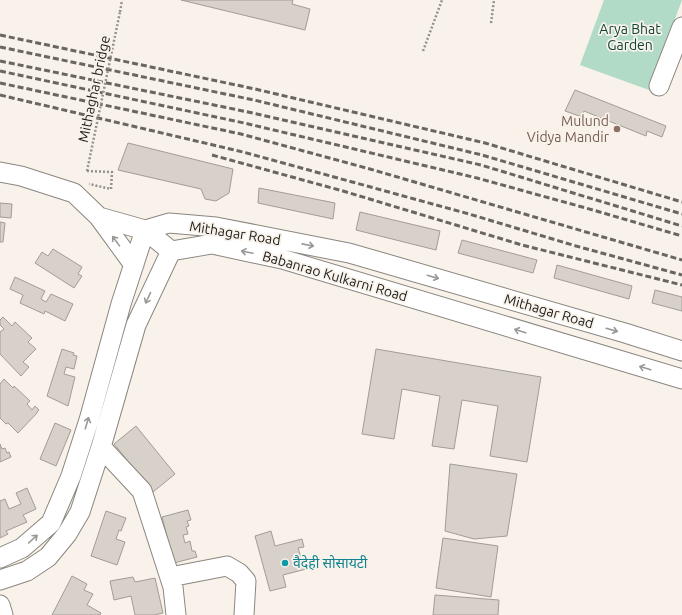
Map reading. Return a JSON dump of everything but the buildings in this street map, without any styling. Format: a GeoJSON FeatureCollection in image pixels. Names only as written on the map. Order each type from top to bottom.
{"type":"FeatureCollection","features":[{"type":"Feature","properties":{"kind":"street"},"geometry":{"type":"LineString","coordinates":[[659,86],[682,27]]}},
{"type":"Feature","properties":{"kind":"street"},"geometry":{"type":"LineString","coordinates":[[0,172],[20,176],[74,193],[99,217],[134,265]]}},
{"type":"Feature","properties":{"kind":"street"},"geometry":{"type":"LineString","coordinates":[[0,580],[27,571],[48,557],[66,534],[80,512],[101,447],[136,325],[171,251],[146,230],[99,217]]}},
{"type":"Feature","properties":{"kind":"street","name":"Mithagar Road"},"geometry":{"type":"LineString","coordinates":[[146,230],[169,223],[216,227],[349,253],[682,351]]}},
{"type":"Feature","properties":{"kind":"street"},"geometry":{"type":"LineString","coordinates":[[0,558],[22,548],[51,523],[73,469],[121,304],[146,230]]}},
{"type":"Feature","properties":{"kind":"street","name":"Babanrao Kulkarni Road"},"geometry":{"type":"LineString","coordinates":[[171,251],[212,244],[282,259],[682,379]]}},
{"type":"Feature","properties":{"kind":"street"},"geometry":{"type":"LineString","coordinates":[[101,447],[142,491],[173,587],[176,615]]}},
{"type":"Feature","properties":{"kind":"street"},"geometry":{"type":"LineString","coordinates":[[170,577],[227,566],[239,573],[246,581],[244,615]]}},
{"type":"Feature","properties":{"kind":"street"},"geometry":{"type":"LineString","coordinates":[[0,604],[3,615]]}},
{"type":"Feature","properties":{"kind":"path","name":"Mithaghar bridge"},"geometry":{"type":"LineString","coordinates":[[89,184],[111,189],[112,172],[87,171],[122,0]]}},
{"type":"Feature","properties":{"kind":"path"},"geometry":{"type":"LineString","coordinates":[[423,51],[442,0]]}},
{"type":"Feature","properties":{"kind":"path"},"geometry":{"type":"LineString","coordinates":[[491,23],[494,0]]}},
{"type":"Feature","properties":{"kind":"green space","name":"Arya Bhat Garden"},"geometry":{"type":"Polygon","coordinates":[[[604,0],[682,0],[649,90],[580,65],[604,0]]]}},
{"type":"Feature","properties":{"kind":"railway"},"geometry":{"type":"LineString","coordinates":[[0,35],[255,89],[485,143],[682,202]]}},
{"type":"Feature","properties":{"kind":"railway"},"geometry":{"type":"LineString","coordinates":[[0,47],[254,100],[482,155],[682,214]]}},
{"type":"Feature","properties":{"kind":"railway"},"geometry":{"type":"LineString","coordinates":[[0,61],[248,112],[481,165],[682,226]]}},
{"type":"Feature","properties":{"kind":"railway"},"geometry":{"type":"LineString","coordinates":[[0,71],[244,123],[477,178],[682,236]]}},
{"type":"Feature","properties":{"kind":"railway"},"geometry":{"type":"LineString","coordinates":[[0,83],[241,134],[370,169],[682,260]]}},
{"type":"Feature","properties":{"kind":"railway"},"geometry":{"type":"LineString","coordinates":[[0,95],[243,152],[469,214],[576,246],[682,275]]}},
{"type":"Feature","properties":{"kind":"railway"},"geometry":{"type":"LineString","coordinates":[[212,155],[343,191],[522,245],[682,285]]}},
{"type":"Feature","properties":{"kind":"place","name":"Mulund Vidya Mandir"},"geometry":{"type":"Point","coordinates":[617,129]}},
{"type":"Feature","properties":{"kind":"place","name":"वैदेही सोसायटी"},"geometry":{"type":"Point","coordinates":[285,563]}}]}
